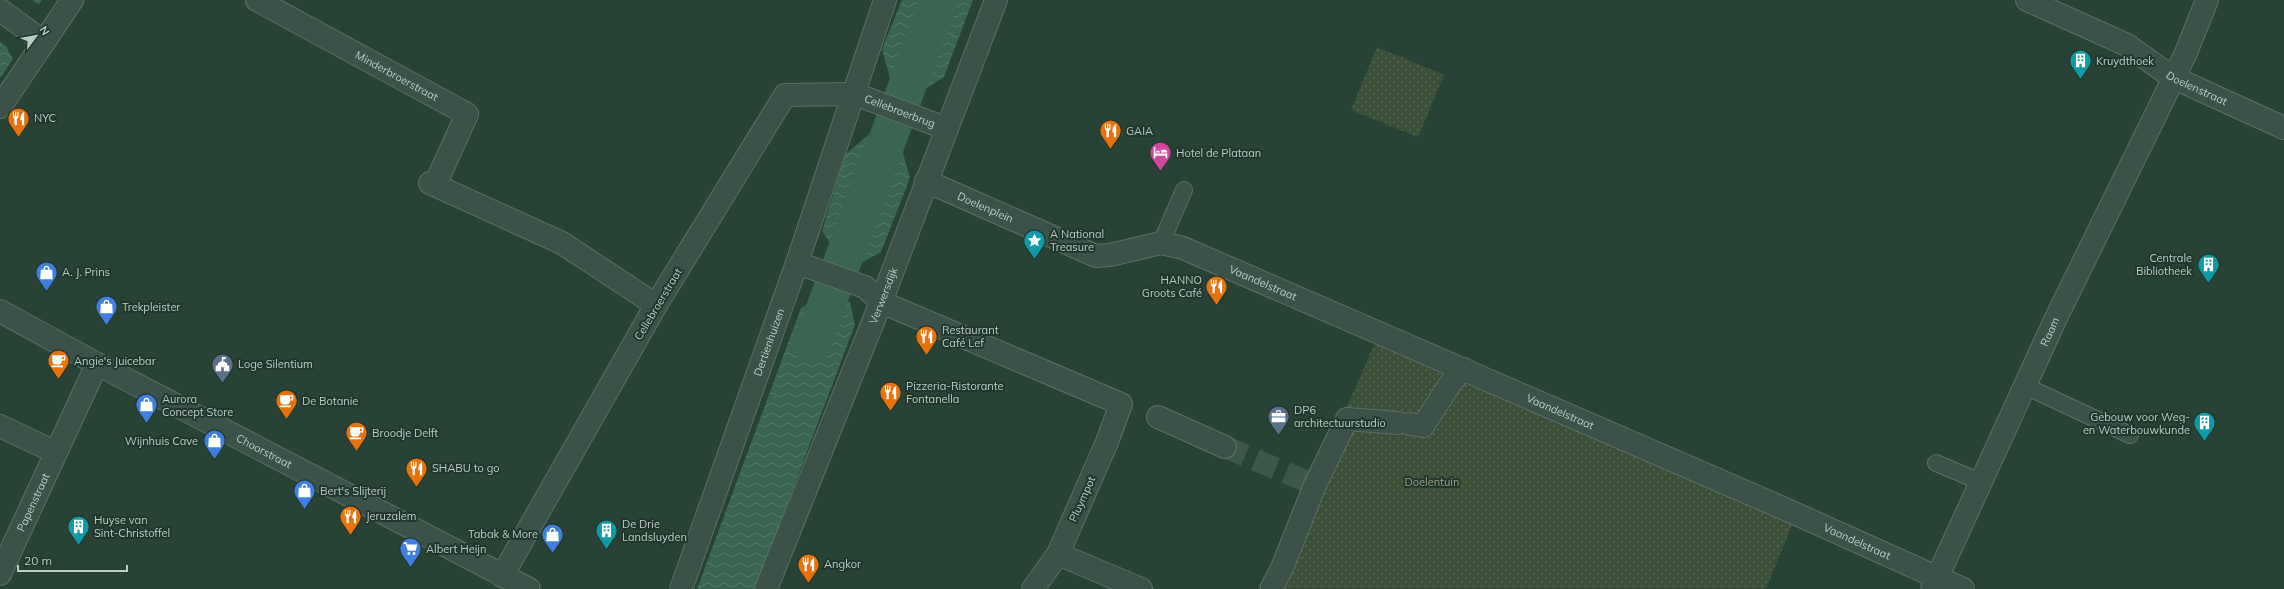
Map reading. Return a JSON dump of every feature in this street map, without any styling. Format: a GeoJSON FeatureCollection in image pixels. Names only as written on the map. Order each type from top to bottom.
{"type":"FeatureCollection","features":[{"type":"Feature","properties":{"kind":"street"},"geometry":{"type":"LineString","coordinates":[[0,107],[39,38],[72,0]]}},
{"type":"Feature","properties":{"kind":"street","name":"Minderbroerstraat"},"geometry":{"type":"LineString","coordinates":[[257,0],[467,114],[432,184],[562,243],[656,305]]}},
{"type":"Feature","properties":{"kind":"street"},"geometry":{"type":"LineString","coordinates":[[865,98],[885,0]]}},
{"type":"Feature","properties":{"kind":"street","name":"Verwersdijk"},"geometry":{"type":"LineString","coordinates":[[766,589],[880,302],[945,128],[996,0]]}},
{"type":"Feature","properties":{"kind":"street","name":"Doelenstraat"},"geometry":{"type":"LineString","coordinates":[[2027,0],[2127,45],[2172,77],[2284,128]]}},
{"type":"Feature","properties":{"kind":"street","name":"Raam"},"geometry":{"type":"LineString","coordinates":[[1935,583],[2025,386],[2172,77],[2185,55],[2207,0]]}},
{"type":"Feature","properties":{"kind":"street"},"geometry":{"type":"LineString","coordinates":[[0,10],[39,38]]}},
{"type":"Feature","properties":{"kind":"street","name":"Cellebroerstraat"},"geometry":{"type":"LineString","coordinates":[[502,576],[656,305],[785,96],[865,98]]}},
{"type":"Feature","properties":{"kind":"street","name":"Cellebroerbrug"},"geometry":{"type":"LineString","coordinates":[[865,98],[945,128]]}},
{"type":"Feature","properties":{"kind":"street","name":"Dertienhuizen"},"geometry":{"type":"LineString","coordinates":[[681,589],[797,263],[865,98]]}},
{"type":"Feature","properties":{"kind":"street","name":"Doelenplein"},"geometry":{"type":"LineString","coordinates":[[926,181],[1096,256],[1110,255],[1161,243],[1183,248]]}},
{"type":"Feature","properties":{"kind":"street","name":"Vaandelstraat"},"geometry":{"type":"LineString","coordinates":[[1183,248],[1464,369],[1935,583],[1963,589]]}},
{"type":"Feature","properties":{"kind":"street"},"geometry":{"type":"LineString","coordinates":[[797,263],[865,287],[880,302]]}},
{"type":"Feature","properties":{"kind":"street","name":"Pluympot"},"geometry":{"type":"LineString","coordinates":[[880,302],[1128,405],[1107,442],[1058,554],[1034,589]]}},
{"type":"Feature","properties":{"kind":"street","name":"Choorstraat"},"geometry":{"type":"LineString","coordinates":[[0,311],[97,364],[529,589]]}},
{"type":"Feature","properties":{"kind":"street","name":"Papenstraat"},"geometry":{"type":"LineString","coordinates":[[0,574],[55,452],[97,364]]}},
{"type":"Feature","properties":{"kind":"street"},"geometry":{"type":"LineString","coordinates":[[1271,589],[1282,568],[1315,485],[1346,419],[1404,423],[1423,426],[1452,381],[1464,369]]}},
{"type":"Feature","properties":{"kind":"street"},"geometry":{"type":"LineString","coordinates":[[1158,417],[1225,447]]}},
{"type":"Feature","properties":{"kind":"street"},"geometry":{"type":"LineString","coordinates":[[0,426],[55,452]]}},
{"type":"Feature","properties":{"kind":"street"},"geometry":{"type":"LineString","coordinates":[[1058,554],[1141,589]]}},
{"type":"Feature","properties":{"kind":"lane"},"geometry":{"type":"LineString","coordinates":[[1161,243],[1184,190]]}},
{"type":"Feature","properties":{"kind":"lane"},"geometry":{"type":"LineString","coordinates":[[2025,386],[2130,435]]}},
{"type":"Feature","properties":{"kind":"lane"},"geometry":{"type":"LineString","coordinates":[[1936,463],[1981,482]]}},
{"type":"Feature","properties":{"kind":"green space"},"geometry":{"type":"Polygon","coordinates":[[[1377,47],[1444,75],[1418,137],[1351,110],[1377,47]]]}},
{"type":"Feature","properties":{"kind":"green space","name":"Doelentuin"},"geometry":{"type":"Polygon","coordinates":[[[1376,340],[1794,520],[1766,589],[1267,589],[1376,340]]]}},
{"type":"Feature","properties":{"kind":"water"},"geometry":{"type":"Polygon","coordinates":[[[3,0],[42,0],[39,4],[35,2],[6,46],[13,59],[0,78],[0,4],[3,0]]]}},
{"type":"Feature","properties":{"kind":"water"},"geometry":{"type":"Polygon","coordinates":[[[902,0],[973,0],[944,77],[916,95],[892,85],[882,49],[902,0]]]}},
{"type":"Feature","properties":{"kind":"water"},"geometry":{"type":"Polygon","coordinates":[[[875,129],[899,139],[910,178],[881,252],[863,262],[837,253],[822,231],[845,155],[875,129]]]}},
{"type":"Feature","properties":{"kind":"water"},"geometry":{"type":"Polygon","coordinates":[[[824,293],[850,302],[855,325],[755,589],[697,589],[801,308],[824,293]]]}},
{"type":"Feature","properties":{"kind":"pier"},"geometry":{"type":"Polygon","coordinates":[[[3,0],[32,0],[35,2],[6,46],[0,42],[0,4],[3,0]]]}},
{"type":"Feature","properties":{"kind":"waterway"},"geometry":{"type":"LineString","coordinates":[[812,344],[939,0]]}},
{"type":"Feature","properties":{"kind":"tunnel"},"geometry":{"type":"LineString","coordinates":[[1225,447],[1315,485]]}},
{"type":"Feature","properties":{"kind":"place","name":"Kruydthoek"},"geometry":{"type":"Point","coordinates":[2080,80]}},
{"type":"Feature","properties":{"kind":"place","name":"NYC"},"geometry":{"type":"Point","coordinates":[18,138]}},
{"type":"Feature","properties":{"kind":"place","name":"GAIA"},"geometry":{"type":"Point","coordinates":[1110,150]}},
{"type":"Feature","properties":{"kind":"place","name":"Hotel de Plataan"},"geometry":{"type":"Point","coordinates":[1161,172]}},
{"type":"Feature","properties":{"kind":"place","name":"A National Treasure"},"geometry":{"type":"Point","coordinates":[1034,260]}},
{"type":"Feature","properties":{"kind":"place","name":"Centrale Bibliotheek"},"geometry":{"type":"Point","coordinates":[2208,284]}},
{"type":"Feature","properties":{"kind":"place","name":"A. J. Prins"},"geometry":{"type":"Point","coordinates":[47,292]}},
{"type":"Feature","properties":{"kind":"place","name":"HANNO Groots Café"},"geometry":{"type":"Point","coordinates":[1217,306]}},
{"type":"Feature","properties":{"kind":"place","name":"Trekpleister"},"geometry":{"type":"Point","coordinates":[107,326]}},
{"type":"Feature","properties":{"kind":"place","name":"Restaurant Café Lef"},"geometry":{"type":"Point","coordinates":[927,356]}},
{"type":"Feature","properties":{"kind":"place","name":"Angie's Juicebar"},"geometry":{"type":"Point","coordinates":[59,380]}},
{"type":"Feature","properties":{"kind":"place","name":"Loge Silentium"},"geometry":{"type":"Point","coordinates":[223,384]}},
{"type":"Feature","properties":{"kind":"place","name":"Pizzeria-Ristorante Fontanella"},"geometry":{"type":"Point","coordinates":[891,412]}},
{"type":"Feature","properties":{"kind":"place","name":"De Botanie"},"geometry":{"type":"Point","coordinates":[286,420]}},
{"type":"Feature","properties":{"kind":"place","name":"Aurora Concept Store"},"geometry":{"type":"Point","coordinates":[146,424]}},
{"type":"Feature","properties":{"kind":"place","name":"DP6 architectuurstudio"},"geometry":{"type":"Point","coordinates":[1278,436]}},
{"type":"Feature","properties":{"kind":"place","name":"Gebouw voor Weg- en Waterbouwkunde"},"geometry":{"type":"Point","coordinates":[2205,442]}},
{"type":"Feature","properties":{"kind":"place","name":"Broodje Delft"},"geometry":{"type":"Point","coordinates":[356,452]}},
{"type":"Feature","properties":{"kind":"place","name":"Wijnhuis Cave"},"geometry":{"type":"Point","coordinates":[214,460]}},
{"type":"Feature","properties":{"kind":"place","name":"SHABU to go"},"geometry":{"type":"Point","coordinates":[417,488]}},
{"type":"Feature","properties":{"kind":"place","name":"Bert's Slijterij"},"geometry":{"type":"Point","coordinates":[305,510]}},
{"type":"Feature","properties":{"kind":"place","name":"Jeruzalem"},"geometry":{"type":"Point","coordinates":[350,536]}},
{"type":"Feature","properties":{"kind":"place","name":"Huyse van Sint-Christoffel"},"geometry":{"type":"Point","coordinates":[78,546]}},
{"type":"Feature","properties":{"kind":"place","name":"De Drie Landsluyden"},"geometry":{"type":"Point","coordinates":[606,550]}},
{"type":"Feature","properties":{"kind":"place","name":"Tabak & More"},"geometry":{"type":"Point","coordinates":[553,554]}},
{"type":"Feature","properties":{"kind":"place","name":"Albert Heijn"},"geometry":{"type":"Point","coordinates":[410,568]}},
{"type":"Feature","properties":{"kind":"place","name":"Angkor"},"geometry":{"type":"Point","coordinates":[808,584]}}]}
